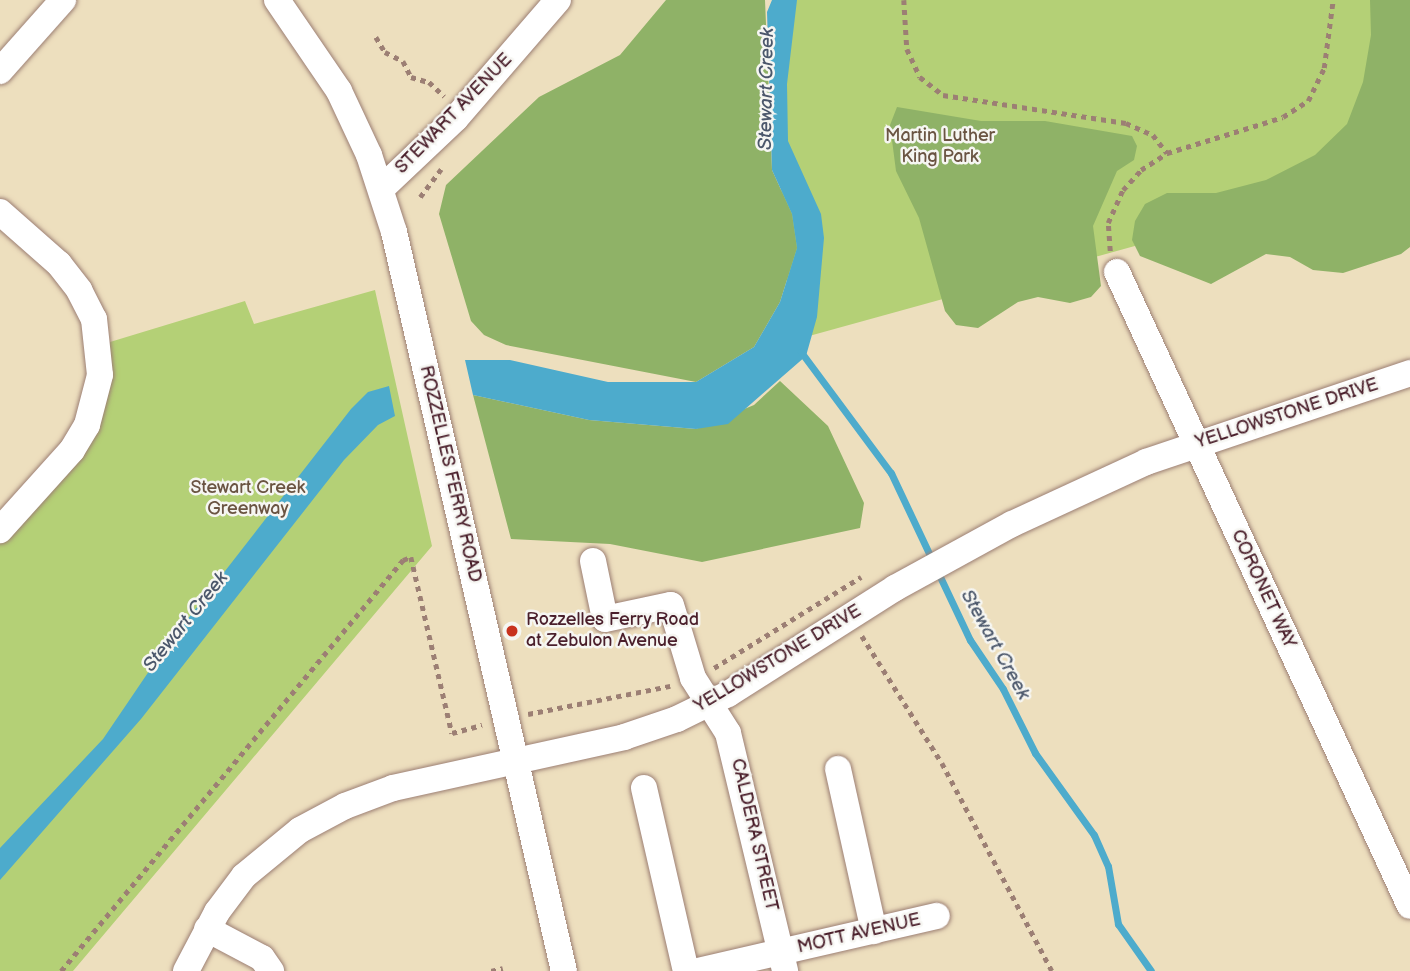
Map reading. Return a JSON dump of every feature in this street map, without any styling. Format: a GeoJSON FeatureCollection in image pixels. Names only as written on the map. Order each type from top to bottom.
{"type":"FeatureCollection","features":[{"type":"Feature","properties":{"kind":"street"},"geometry":{"type":"LineString","coordinates":[[0,71],[63,0]]}},
{"type":"Feature","properties":{"kind":"street","name":"ROZZELLES FERRY ROAD"},"geometry":{"type":"LineString","coordinates":[[277,0],[339,92],[381,189],[564,971]]}},
{"type":"Feature","properties":{"kind":"street","name":"STEWART AVENUE"},"geometry":{"type":"LineString","coordinates":[[381,189],[462,111],[558,0]]}},
{"type":"Feature","properties":{"kind":"street"},"geometry":{"type":"LineString","coordinates":[[0,212],[59,264],[79,290],[94,319],[100,375],[87,425],[72,450],[0,530]]}},
{"type":"Feature","properties":{"kind":"street","name":"CORONET WAY"},"geometry":{"type":"LineString","coordinates":[[1117,272],[1410,906]]}},
{"type":"Feature","properties":{"kind":"street","name":"YELLOWSTONE DRIVE"},"geometry":{"type":"LineString","coordinates":[[187,971],[206,929],[244,876],[300,830],[345,806],[393,788],[624,737],[708,704],[895,588],[970,545],[1146,462],[1410,373]]}},
{"type":"Feature","properties":{"kind":"street","name":"CALDERA STREET"},"geometry":{"type":"LineString","coordinates":[[593,561],[605,619],[671,605],[681,647],[708,704],[728,733],[739,768],[783,962]]}},
{"type":"Feature","properties":{"kind":"street"},"geometry":{"type":"LineString","coordinates":[[838,769],[874,931]]}},
{"type":"Feature","properties":{"kind":"street"},"geometry":{"type":"LineString","coordinates":[[644,788],[686,971]]}},
{"type":"Feature","properties":{"kind":"street","name":"MOTT AVENUE"},"geometry":{"type":"LineString","coordinates":[[698,971],[783,962],[874,931],[937,916]]}},
{"type":"Feature","properties":{"kind":"street"},"geometry":{"type":"LineString","coordinates":[[206,929],[262,958],[271,971]]}},
{"type":"Feature","properties":{"kind":"path"},"geometry":{"type":"LineString","coordinates":[[904,0],[907,49],[920,77],[943,95],[1126,123],[1153,135],[1167,153]]}},
{"type":"Feature","properties":{"kind":"path"},"geometry":{"type":"LineString","coordinates":[[1117,272],[1108,223],[1122,190],[1167,153],[1283,117],[1308,102],[1324,68],[1333,0]]}},
{"type":"Feature","properties":{"kind":"path"},"geometry":{"type":"LineString","coordinates":[[376,37],[389,56],[403,61],[411,77],[429,82],[462,111]]}},
{"type":"Feature","properties":{"kind":"path"},"geometry":{"type":"LineString","coordinates":[[61,971],[231,771],[386,575],[411,558],[452,733],[479,726]]}},
{"type":"Feature","properties":{"kind":"path"},"geometry":{"type":"LineString","coordinates":[[858,631],[942,762],[1052,971]]}},
{"type":"Feature","properties":{"kind":"path"},"geometry":{"type":"LineString","coordinates":[[491,971],[503,968]]}},
{"type":"Feature","properties":{"kind":"green space"},"geometry":{"type":"Polygon","coordinates":[[[666,0],[765,0],[772,170],[792,214],[797,248],[780,302],[754,347],[696,382],[506,345],[484,335],[471,321],[439,214],[446,185],[539,97],[620,55],[666,0]]]}},
{"type":"Feature","properties":{"kind":"green space","name":"Martin Luther King Park"},"geometry":{"type":"Polygon","coordinates":[[[786,0],[1410,0],[1410,170],[791,341],[779,155],[786,0]]]}},
{"type":"Feature","properties":{"kind":"green space"},"geometry":{"type":"Polygon","coordinates":[[[1370,0],[1410,0],[1410,247],[1401,254],[1343,273],[1313,270],[1290,257],[1266,254],[1211,284],[1140,256],[1132,240],[1135,221],[1145,204],[1167,193],[1216,193],[1266,180],[1315,155],[1347,124],[1363,82],[1371,35],[1370,0]]]}},
{"type":"Feature","properties":{"kind":"green space"},"geometry":{"type":"Polygon","coordinates":[[[897,107],[981,121],[1045,121],[1132,136],[1137,146],[1134,160],[1117,171],[1093,226],[1101,286],[1091,297],[1070,303],[1038,297],[1018,302],[978,328],[956,325],[945,311],[919,218],[896,171],[890,125],[897,107]]]}},
{"type":"Feature","properties":{"kind":"green space","name":"Stewart Creek Greenway"},"geometry":{"type":"Polygon","coordinates":[[[375,290],[432,546],[73,971],[0,971],[0,542],[73,459],[110,342],[245,301],[254,324],[375,290]]]}},
{"type":"Feature","properties":{"kind":"green space"},"geometry":{"type":"Polygon","coordinates":[[[780,381],[828,426],[864,503],[860,528],[702,562],[610,544],[511,539],[473,395],[589,420],[696,429],[754,405],[780,381]]]}},
{"type":"Feature","properties":{"kind":"water"},"geometry":{"type":"Polygon","coordinates":[[[772,0],[797,0],[787,84],[788,141],[821,214],[824,238],[817,317],[806,356],[728,424],[696,429],[589,420],[473,395],[465,360],[510,360],[608,382],[696,382],[754,347],[780,302],[797,248],[792,214],[772,170],[767,12],[772,0]]]}},
{"type":"Feature","properties":{"kind":"water"},"geometry":{"type":"Polygon","coordinates":[[[389,386],[395,416],[378,425],[344,460],[141,719],[0,880],[0,848],[103,739],[162,652],[351,409],[368,392],[389,386]]]}},
{"type":"Feature","properties":{"kind":"waterway","name":"Stewart Creek"},"geometry":{"type":"LineString","coordinates":[[801,352],[891,473],[970,640],[1003,689],[1035,753],[1094,835],[1108,866],[1118,924],[1151,971]]}},
{"type":"Feature","properties":{"kind":"place","name":"Rozzelles Ferry Road at Zebulon Avenue"},"geometry":{"type":"Point","coordinates":[512,631]}}]}
